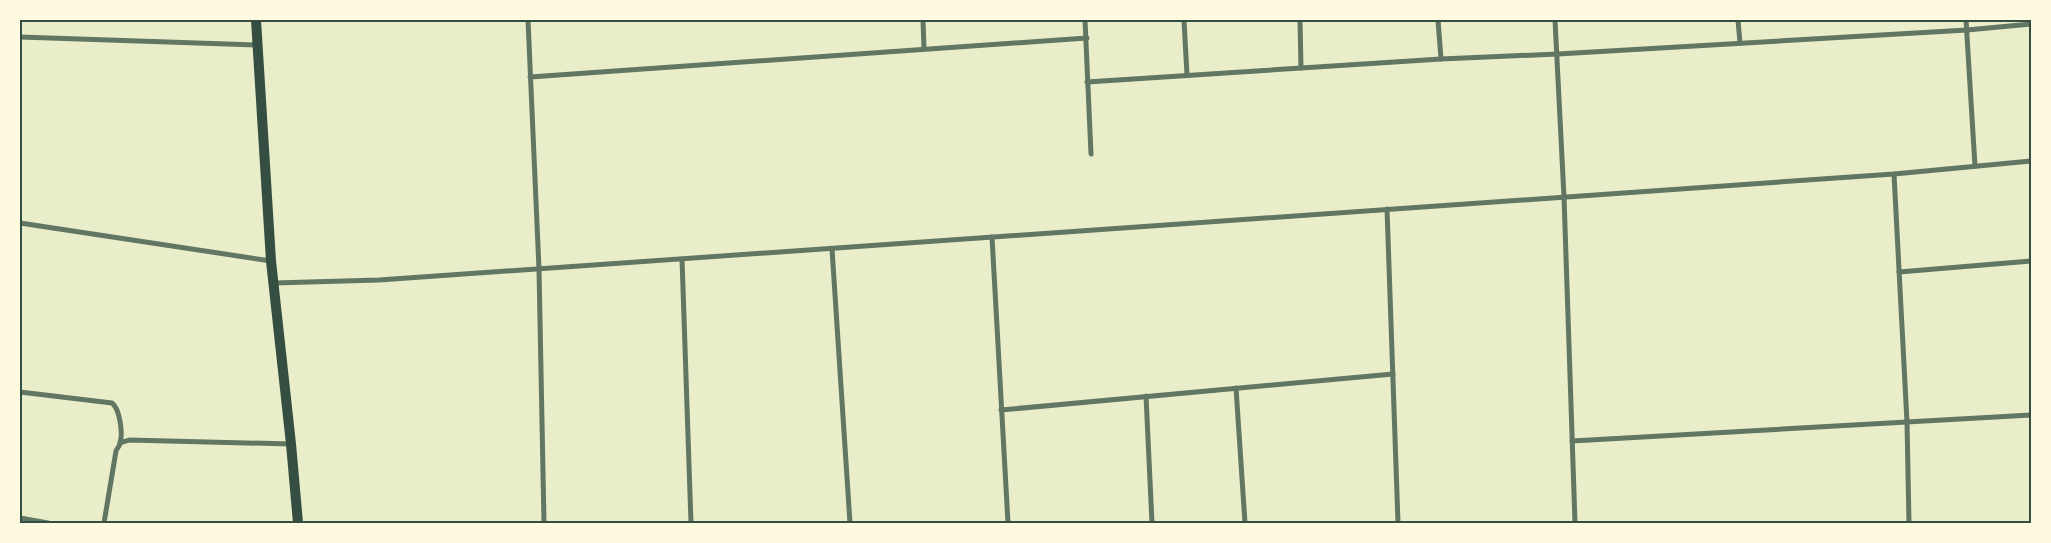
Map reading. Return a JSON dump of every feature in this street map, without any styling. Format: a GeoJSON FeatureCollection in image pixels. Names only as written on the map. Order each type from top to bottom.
{"type":"FeatureCollection","features":[{"type":"Feature","properties":{"kind":"main road"},"geometry":{"type":"LineString","coordinates":[[256,20],[272,260],[298,523]]}},
{"type":"Feature","properties":{"kind":"street"},"geometry":{"type":"LineString","coordinates":[[528,20],[539,269],[544,523]]}},
{"type":"Feature","properties":{"kind":"street"},"geometry":{"type":"LineString","coordinates":[[923,20],[924,49]]}},
{"type":"Feature","properties":{"kind":"street"},"geometry":{"type":"LineString","coordinates":[[1085,20],[1091,154]]}},
{"type":"Feature","properties":{"kind":"street"},"geometry":{"type":"LineString","coordinates":[[1184,20],[1187,75]]}},
{"type":"Feature","properties":{"kind":"street"},"geometry":{"type":"LineString","coordinates":[[1300,20],[1301,68]]}},
{"type":"Feature","properties":{"kind":"street"},"geometry":{"type":"LineString","coordinates":[[1438,20],[1441,59]]}},
{"type":"Feature","properties":{"kind":"street"},"geometry":{"type":"LineString","coordinates":[[1555,20],[1564,197],[1575,523]]}},
{"type":"Feature","properties":{"kind":"street"},"geometry":{"type":"LineString","coordinates":[[1738,20],[1740,43]]}},
{"type":"Feature","properties":{"kind":"street"},"geometry":{"type":"LineString","coordinates":[[1966,20],[1975,166]]}},
{"type":"Feature","properties":{"kind":"street"},"geometry":{"type":"LineString","coordinates":[[1087,82],[1441,59],[1967,30],[2031,24]]}},
{"type":"Feature","properties":{"kind":"street"},"geometry":{"type":"LineString","coordinates":[[20,37],[258,45]]}},
{"type":"Feature","properties":{"kind":"street"},"geometry":{"type":"LineString","coordinates":[[530,77],[1086,38]]}},
{"type":"Feature","properties":{"kind":"street"},"geometry":{"type":"LineString","coordinates":[[274,282],[379,280],[539,269],[1894,174],[2031,161]]}},
{"type":"Feature","properties":{"kind":"street"},"geometry":{"type":"LineString","coordinates":[[1894,174],[1907,422],[1909,523]]}},
{"type":"Feature","properties":{"kind":"street"},"geometry":{"type":"LineString","coordinates":[[1387,209],[1398,523]]}},
{"type":"Feature","properties":{"kind":"street"},"geometry":{"type":"LineString","coordinates":[[20,223],[272,260]]}},
{"type":"Feature","properties":{"kind":"street"},"geometry":{"type":"LineString","coordinates":[[992,237],[1008,523]]}},
{"type":"Feature","properties":{"kind":"street"},"geometry":{"type":"LineString","coordinates":[[832,248],[850,523]]}},
{"type":"Feature","properties":{"kind":"street"},"geometry":{"type":"LineString","coordinates":[[682,259],[691,523]]}},
{"type":"Feature","properties":{"kind":"street"},"geometry":{"type":"LineString","coordinates":[[1899,272],[2031,261]]}},
{"type":"Feature","properties":{"kind":"street"},"geometry":{"type":"LineString","coordinates":[[1001,410],[1393,374]]}},
{"type":"Feature","properties":{"kind":"street"},"geometry":{"type":"LineString","coordinates":[[1236,388],[1245,523]]}},
{"type":"Feature","properties":{"kind":"street"},"geometry":{"type":"LineString","coordinates":[[20,392],[112,403],[119,412],[120,443],[116,450],[104,523]]}},
{"type":"Feature","properties":{"kind":"street"},"geometry":{"type":"LineString","coordinates":[[1146,396],[1152,523]]}},
{"type":"Feature","properties":{"kind":"street"},"geometry":{"type":"LineString","coordinates":[[1572,442],[2031,415]]}},
{"type":"Feature","properties":{"kind":"street"},"geometry":{"type":"LineString","coordinates":[[120,443],[129,440],[291,444]]}},
{"type":"Feature","properties":{"kind":"street"},"geometry":{"type":"LineString","coordinates":[[20,518],[48,523]]}}]}
